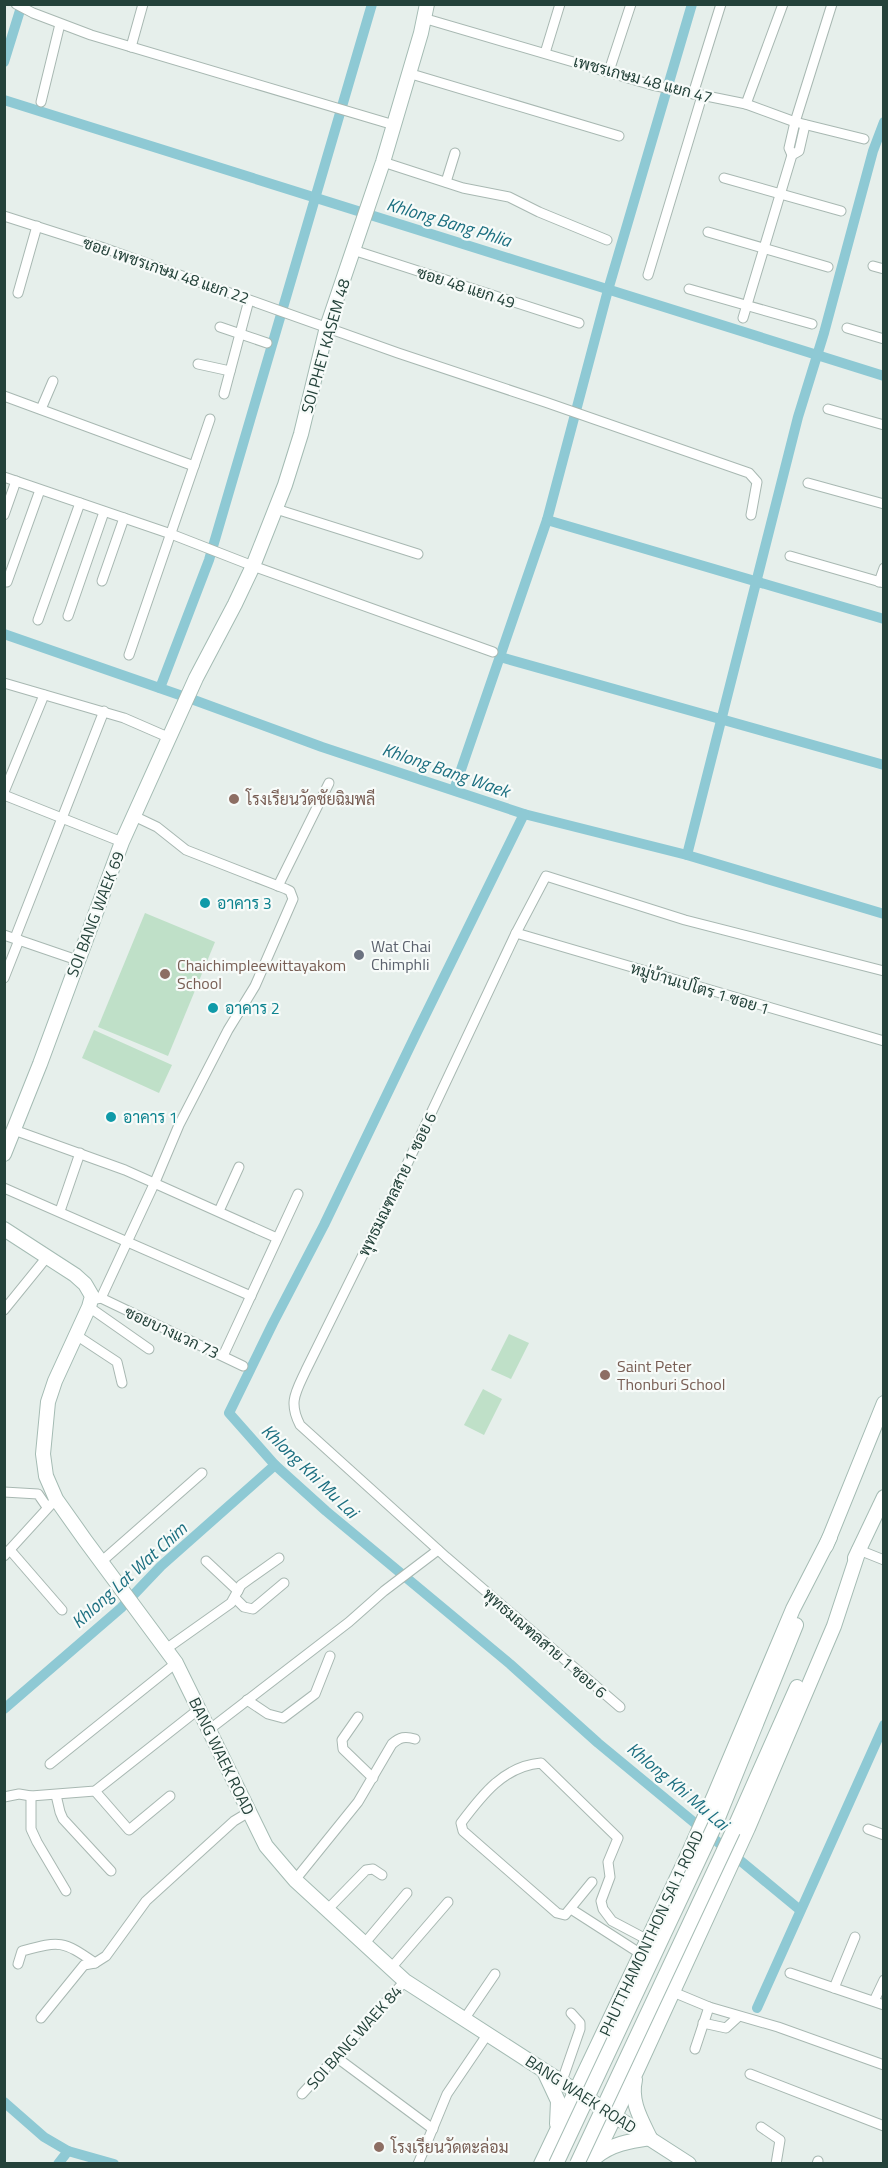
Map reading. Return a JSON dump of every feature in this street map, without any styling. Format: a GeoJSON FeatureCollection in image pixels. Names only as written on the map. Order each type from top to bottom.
{"type":"FeatureCollection","features":[{"type":"Feature","properties":{"kind":"main road","name":"SOI PHET KASEM 48"},"geometry":{"type":"LineString","coordinates":[[196,678],[253,566],[276,509],[301,434],[327,327],[383,162],[421,33],[425,11]]}},
{"type":"Feature","properties":{"kind":"main road","name":"SOI BANG WAEK 69"},"geometry":{"type":"LineString","coordinates":[[4,1154],[40,1064],[122,842],[196,678]]}},
{"type":"Feature","properties":{"kind":"main road"},"geometry":{"type":"LineString","coordinates":[[4,1229],[85,1284],[94,1302]]}},
{"type":"Feature","properties":{"kind":"main road","name":"BANG WAEK ROAD"},"geometry":{"type":"LineString","coordinates":[[94,1302],[76,1335],[48,1402],[44,1428],[44,1466],[52,1503],[101,1562],[176,1663],[266,1846],[294,1880],[405,1981],[689,2163]]}},
{"type":"Feature","properties":{"kind":"main road","name":"PHUTTHAMONTHON SAI 1 ROAD"},"geometry":{"type":"LineString","coordinates":[[556,2163],[716,1823],[884,1403]]}},
{"type":"Feature","properties":{"kind":"main road","name":"PHUTTHAMONTHON SAI 1 ROAD"},"geometry":{"type":"LineString","coordinates":[[577,2163],[733,1831],[884,1497]]}},
{"type":"Feature","properties":{"kind":"main road","name":"PHUTTHAMONTHON SAI 1 ROAD"},"geometry":{"type":"LineString","coordinates":[[541,2163],[685,1861],[793,1610],[830,1537]]}},
{"type":"Feature","properties":{"kind":"main road","name":"PHUTTHAMONTHON SAI 1 ROAD"},"geometry":{"type":"LineString","coordinates":[[590,2162],[615,2116],[674,1992],[748,1828],[834,1626],[859,1550]]}},
{"type":"Feature","properties":{"kind":"main road"},"geometry":{"type":"LineString","coordinates":[[614,2013],[602,2056],[605,2065],[612,2072],[622,2074],[629,2069],[652,2038]]}},
{"type":"Feature","properties":{"kind":"main road"},"geometry":{"type":"LineString","coordinates":[[541,2067],[558,2101],[557,2130]]}},
{"type":"Feature","properties":{"kind":"main road"},"geometry":{"type":"LineString","coordinates":[[547,2163],[556,2149],[573,2139],[580,2143],[585,2158],[590,2162],[602,2152],[617,2145],[650,2138],[635,2102],[633,2090],[638,2068]]}},
{"type":"Feature","properties":{"kind":"street"},"geometry":{"type":"LineString","coordinates":[[16,4],[60,24],[131,47],[394,125]]}},
{"type":"Feature","properties":{"kind":"street"},"geometry":{"type":"LineString","coordinates":[[131,47],[143,4]]}},
{"type":"Feature","properties":{"kind":"street"},"geometry":{"type":"LineString","coordinates":[[545,54],[560,4]]}},
{"type":"Feature","properties":{"kind":"street"},"geometry":{"type":"LineString","coordinates":[[609,71],[631,4]]}},
{"type":"Feature","properties":{"kind":"street"},"geometry":{"type":"LineString","coordinates":[[648,275],[721,4]]}},
{"type":"Feature","properties":{"kind":"street"},"geometry":{"type":"LineString","coordinates":[[746,104],[783,4]]}},
{"type":"Feature","properties":{"kind":"street"},"geometry":{"type":"LineString","coordinates":[[743,318],[792,155],[789,148],[795,123],[832,4]]}},
{"type":"Feature","properties":{"kind":"street","name":"เพชรเกษม 48 แยก 47"},"geometry":{"type":"LineString","coordinates":[[425,11],[545,54],[652,85],[746,104],[795,123],[864,139]]}},
{"type":"Feature","properties":{"kind":"street"},"geometry":{"type":"LineString","coordinates":[[41,102],[60,24]]}},
{"type":"Feature","properties":{"kind":"street"},"geometry":{"type":"LineString","coordinates":[[408,73],[619,136]]}},
{"type":"Feature","properties":{"kind":"street"},"geometry":{"type":"LineString","coordinates":[[792,155],[799,150],[805,125]]}},
{"type":"Feature","properties":{"kind":"street"},"geometry":{"type":"LineString","coordinates":[[446,182],[455,153]]}},
{"type":"Feature","properties":{"kind":"street"},"geometry":{"type":"LineString","coordinates":[[383,162],[470,189],[509,197],[607,240]]}},
{"type":"Feature","properties":{"kind":"street"},"geometry":{"type":"LineString","coordinates":[[724,178],[841,211]]}},
{"type":"Feature","properties":{"kind":"street","name":"ซอย เพชรเกษม 48 แยก 22"},"geometry":{"type":"LineString","coordinates":[[4,216],[274,307],[749,473],[757,482],[751,515]]}},
{"type":"Feature","properties":{"kind":"street"},"geometry":{"type":"LineString","coordinates":[[18,292],[37,226]]}},
{"type":"Feature","properties":{"kind":"street"},"geometry":{"type":"LineString","coordinates":[[708,232],[828,267]]}},
{"type":"Feature","properties":{"kind":"street","name":"ซอย 48 แยก 49"},"geometry":{"type":"LineString","coordinates":[[353,250],[579,323]]}},
{"type":"Feature","properties":{"kind":"street"},"geometry":{"type":"LineString","coordinates":[[873,267],[884,270]]}},
{"type":"Feature","properties":{"kind":"street"},"geometry":{"type":"LineString","coordinates":[[689,289],[812,324]]}},
{"type":"Feature","properties":{"kind":"street"},"geometry":{"type":"LineString","coordinates":[[224,394],[249,300]]}},
{"type":"Feature","properties":{"kind":"street"},"geometry":{"type":"LineString","coordinates":[[220,327],[267,343]]}},
{"type":"Feature","properties":{"kind":"street"},"geometry":{"type":"LineString","coordinates":[[847,328],[884,339]]}},
{"type":"Feature","properties":{"kind":"street"},"geometry":{"type":"LineString","coordinates":[[198,364],[230,371]]}},
{"type":"Feature","properties":{"kind":"street"},"geometry":{"type":"LineString","coordinates":[[41,409],[53,381]]}},
{"type":"Feature","properties":{"kind":"street"},"geometry":{"type":"LineString","coordinates":[[4,396],[194,466]]}},
{"type":"Feature","properties":{"kind":"street"},"geometry":{"type":"LineString","coordinates":[[828,410],[884,425]]}},
{"type":"Feature","properties":{"kind":"street"},"geometry":{"type":"LineString","coordinates":[[129,655],[210,419]]}},
{"type":"Feature","properties":{"kind":"street"},"geometry":{"type":"LineString","coordinates":[[4,477],[171,534],[253,566],[493,652]]}},
{"type":"Feature","properties":{"kind":"street"},"geometry":{"type":"LineString","coordinates":[[4,515],[16,481]]}},
{"type":"Feature","properties":{"kind":"street"},"geometry":{"type":"LineString","coordinates":[[808,483],[884,504]]}},
{"type":"Feature","properties":{"kind":"street"},"geometry":{"type":"LineString","coordinates":[[7,582],[40,490]]}},
{"type":"Feature","properties":{"kind":"street"},"geometry":{"type":"LineString","coordinates":[[39,620],[80,503]]}},
{"type":"Feature","properties":{"kind":"street"},"geometry":{"type":"LineString","coordinates":[[276,509],[418,554]]}},
{"type":"Feature","properties":{"kind":"street"},"geometry":{"type":"LineString","coordinates":[[68,616],[104,512]]}},
{"type":"Feature","properties":{"kind":"street"},"geometry":{"type":"LineString","coordinates":[[102,581],[124,518]]}},
{"type":"Feature","properties":{"kind":"street"},"geometry":{"type":"LineString","coordinates":[[790,556],[881,582],[884,568]]}},
{"type":"Feature","properties":{"kind":"street"},"geometry":{"type":"LineString","coordinates":[[4,683],[104,711],[170,738]]}},
{"type":"Feature","properties":{"kind":"street"},"geometry":{"type":"LineString","coordinates":[[44,695],[4,794],[122,842]]}},
{"type":"Feature","properties":{"kind":"street"},"geometry":{"type":"LineString","coordinates":[[4,978],[61,817],[104,711]]}},
{"type":"Feature","properties":{"kind":"street"},"geometry":{"type":"LineString","coordinates":[[278,886],[329,783]]}},
{"type":"Feature","properties":{"kind":"street"},"geometry":{"type":"LineString","coordinates":[[134,816],[163,830],[186,850],[290,891],[293,895],[290,909],[255,986],[228,1030],[178,1125],[128,1241],[94,1302],[149,1349]]}},
{"type":"Feature","properties":{"kind":"street","name":"พุทธมณฑลสาย 1 ซอย 6"},"geometry":{"type":"LineString","coordinates":[[620,1707],[438,1550],[300,1425],[294,1414],[293,1404],[306,1370],[392,1196],[516,933],[546,876],[685,920],[884,971]]}},
{"type":"Feature","properties":{"kind":"street","name":"หมู่บ้านเปโตร 1 ซอย 1"},"geometry":{"type":"LineString","coordinates":[[516,933],[884,1041]]}},
{"type":"Feature","properties":{"kind":"street"},"geometry":{"type":"LineString","coordinates":[[4,935],[77,960]]}},
{"type":"Feature","properties":{"kind":"street"},"geometry":{"type":"LineString","coordinates":[[14,1130],[155,1182],[277,1238]]}},
{"type":"Feature","properties":{"kind":"street"},"geometry":{"type":"LineString","coordinates":[[60,1211],[80,1153]]}},
{"type":"Feature","properties":{"kind":"street"},"geometry":{"type":"LineString","coordinates":[[219,1211],[239,1167]]}},
{"type":"Feature","properties":{"kind":"street"},"geometry":{"type":"LineString","coordinates":[[4,1188],[251,1296]]}},
{"type":"Feature","properties":{"kind":"street"},"geometry":{"type":"LineString","coordinates":[[223,1356],[298,1194]]}},
{"type":"Feature","properties":{"kind":"street"},"geometry":{"type":"LineString","coordinates":[[4,1310],[47,1257]]}},
{"type":"Feature","properties":{"kind":"street","name":"ซอยบางแวก 73"},"geometry":{"type":"LineString","coordinates":[[94,1302],[243,1366]]}},
{"type":"Feature","properties":{"kind":"street"},"geometry":{"type":"LineString","coordinates":[[76,1335],[117,1362],[122,1383]]}},
{"type":"Feature","properties":{"kind":"street"},"geometry":{"type":"LineString","coordinates":[[101,1562],[202,1473]]}},
{"type":"Feature","properties":{"kind":"street"},"geometry":{"type":"LineString","coordinates":[[4,1492],[38,1494],[52,1503],[7,1553],[62,1610]]}},
{"type":"Feature","properties":{"kind":"street"},"geometry":{"type":"LineString","coordinates":[[210,1729],[350,1622],[384,1591],[438,1550]]}},
{"type":"Feature","properties":{"kind":"street"},"geometry":{"type":"LineString","coordinates":[[859,1550],[884,1560]]}},
{"type":"Feature","properties":{"kind":"street"},"geometry":{"type":"LineString","coordinates":[[166,1649],[231,1603],[241,1585],[279,1558]]}},
{"type":"Feature","properties":{"kind":"street"},"geometry":{"type":"LineString","coordinates":[[206,1561],[236,1594],[244,1607],[253,1609],[284,1583]]}},
{"type":"Feature","properties":{"kind":"street"},"geometry":{"type":"LineString","coordinates":[[247,1700],[268,1714],[283,1718],[315,1694],[330,1656]]}},
{"type":"Feature","properties":{"kind":"street"},"geometry":{"type":"LineString","coordinates":[[50,1764],[176,1663]]}},
{"type":"Feature","properties":{"kind":"street"},"geometry":{"type":"LineString","coordinates":[[7,1796],[95,1791],[199,1709]]}},
{"type":"Feature","properties":{"kind":"street"},"geometry":{"type":"LineString","coordinates":[[358,1717],[342,1740],[342,1745],[343,1749],[373,1778]]}},
{"type":"Feature","properties":{"kind":"street"},"geometry":{"type":"LineString","coordinates":[[294,1880],[344,1822],[392,1744],[399,1738],[415,1739]]}},
{"type":"Feature","properties":{"kind":"street"},"geometry":{"type":"LineString","coordinates":[[592,1882],[565,1915],[557,1913],[461,1828],[461,1823],[475,1804],[502,1776],[541,1763],[616,1835],[618,1841],[608,1862],[610,1877],[601,1901],[603,1908],[612,1921],[648,1940]]}},
{"type":"Feature","properties":{"kind":"street"},"geometry":{"type":"LineString","coordinates":[[95,1791],[129,1830],[170,1796]]}},
{"type":"Feature","properties":{"kind":"street"},"geometry":{"type":"LineString","coordinates":[[56,1795],[63,1819],[111,1871]]}},
{"type":"Feature","properties":{"kind":"street"},"geometry":{"type":"LineString","coordinates":[[31,1796],[31,1829],[66,1891]]}},
{"type":"Feature","properties":{"kind":"street"},"geometry":{"type":"LineString","coordinates":[[40,2018],[84,1965],[95,1963],[106,1956],[146,1900],[234,1821],[249,1812]]}},
{"type":"Feature","properties":{"kind":"street"},"geometry":{"type":"LineString","coordinates":[[868,1829],[884,1835]]}},
{"type":"Feature","properties":{"kind":"street"},"geometry":{"type":"LineString","coordinates":[[327,1910],[366,1870],[373,1869],[382,1875]]}},
{"type":"Feature","properties":{"kind":"street"},"geometry":{"type":"LineString","coordinates":[[364,1944],[407,1893]]}},
{"type":"Feature","properties":{"kind":"street"},"geometry":{"type":"LineString","coordinates":[[391,1968],[448,1902]]}},
{"type":"Feature","properties":{"kind":"street"},"geometry":{"type":"LineString","coordinates":[[571,1909],[641,1954]]}},
{"type":"Feature","properties":{"kind":"street"},"geometry":{"type":"LineString","coordinates":[[834,1988],[855,1937]]}},
{"type":"Feature","properties":{"kind":"street"},"geometry":{"type":"LineString","coordinates":[[18,1964],[22,1951],[54,1942],[75,1948],[95,1963]]}},
{"type":"Feature","properties":{"kind":"street"},"geometry":{"type":"LineString","coordinates":[[790,1973],[879,2003],[884,1980]]}},
{"type":"Feature","properties":{"kind":"street"},"geometry":{"type":"LineString","coordinates":[[465,2018],[495,1974]]}},
{"type":"Feature","properties":{"kind":"street","name":"SOI BANG WAEK 84"},"geometry":{"type":"LineString","coordinates":[[302,2094],[405,1981]]}},
{"type":"Feature","properties":{"kind":"street"},"geometry":{"type":"LineString","coordinates":[[674,1992],[709,2007],[778,2027],[884,2065]]}},
{"type":"Feature","properties":{"kind":"street"},"geometry":{"type":"LineString","coordinates":[[695,2049],[709,2007]]}},
{"type":"Feature","properties":{"kind":"street"},"geometry":{"type":"LineString","coordinates":[[562,2081],[580,2029],[580,2023],[571,2013]]}},
{"type":"Feature","properties":{"kind":"street"},"geometry":{"type":"LineString","coordinates":[[703,2023],[726,2028],[738,2016]]}},
{"type":"Feature","properties":{"kind":"street"},"geometry":{"type":"LineString","coordinates":[[418,2163],[447,2094],[487,2035]]}},
{"type":"Feature","properties":{"kind":"street"},"geometry":{"type":"LineString","coordinates":[[336,2057],[433,2129]]}},
{"type":"Feature","properties":{"kind":"street"},"geometry":{"type":"LineString","coordinates":[[750,2074],[884,2126]]}},
{"type":"Feature","properties":{"kind":"street"},"geometry":{"type":"LineString","coordinates":[[761,2127],[780,2140],[776,2163]]}},
{"type":"Feature","properties":{"kind":"green space"},"geometry":{"type":"Polygon","coordinates":[[[145,913],[215,942],[168,1056],[98,1027],[145,913]]]}},
{"type":"Feature","properties":{"kind":"green space"},"geometry":{"type":"Polygon","coordinates":[[[94,1030],[172,1065],[159,1093],[82,1058],[94,1030]]]}},
{"type":"Feature","properties":{"kind":"green space"},"geometry":{"type":"Polygon","coordinates":[[[509,1334],[529,1343],[511,1379],[491,1370],[509,1334]]]}},
{"type":"Feature","properties":{"kind":"green space"},"geometry":{"type":"Polygon","coordinates":[[[483,1389],[502,1399],[484,1435],[464,1425],[483,1389]]]}},
{"type":"Feature","properties":{"kind":"waterway"},"geometry":{"type":"LineString","coordinates":[[4,62],[22,4]]}},
{"type":"Feature","properties":{"kind":"waterway"},"geometry":{"type":"LineString","coordinates":[[160,688],[209,560],[372,4]]}},
{"type":"Feature","properties":{"kind":"waterway"},"geometry":{"type":"LineString","coordinates":[[454,790],[547,520],[608,290],[692,4]]}},
{"type":"Feature","properties":{"kind":"waterway","name":"Khlong Bang Phlia"},"geometry":{"type":"LineString","coordinates":[[4,100],[884,376]]}},
{"type":"Feature","properties":{"kind":"waterway"},"geometry":{"type":"LineString","coordinates":[[687,855],[798,417],[824,333],[873,151],[884,122]]}},
{"type":"Feature","properties":{"kind":"waterway"},"geometry":{"type":"LineString","coordinates":[[547,520],[884,619]]}},
{"type":"Feature","properties":{"kind":"waterway","name":"Khlong Bang Waek"},"geometry":{"type":"LineString","coordinates":[[4,634],[322,747],[524,814],[687,855],[884,914]]}},
{"type":"Feature","properties":{"kind":"waterway"},"geometry":{"type":"LineString","coordinates":[[500,657],[884,765]]}},
{"type":"Feature","properties":{"kind":"waterway","name":"Khlong Khi Mu Lai"},"geometry":{"type":"LineString","coordinates":[[524,814],[324,1225],[229,1413],[275,1465],[326,1511],[510,1664],[598,1743],[800,1910]]}},
{"type":"Feature","properties":{"kind":"waterway","name":"Khlong Lat Wat Chim"},"geometry":{"type":"LineString","coordinates":[[4,1709],[121,1608],[161,1566],[275,1465]]}},
{"type":"Feature","properties":{"kind":"waterway"},"geometry":{"type":"LineString","coordinates":[[757,2008],[884,1725]]}},
{"type":"Feature","properties":{"kind":"waterway"},"geometry":{"type":"LineString","coordinates":[[4,2102],[44,2137],[68,2151],[114,2164]]}},
{"type":"Feature","properties":{"kind":"waterway"},"geometry":{"type":"LineString","coordinates":[[58,2164],[68,2151]]}},
{"type":"Feature","properties":{"kind":"place","name":"โรงเรียนวัดชัยฉิมพลี"},"geometry":{"type":"Point","coordinates":[234,799]}},
{"type":"Feature","properties":{"kind":"place","name":"อาคาร 3"},"geometry":{"type":"Point","coordinates":[205,903]}},
{"type":"Feature","properties":{"kind":"place","name":"Wat Chai Chimphli"},"geometry":{"type":"Point","coordinates":[359,955]}},
{"type":"Feature","properties":{"kind":"place","name":"Chaichimpleewittayakom School"},"geometry":{"type":"Point","coordinates":[165,974]}},
{"type":"Feature","properties":{"kind":"place","name":"อาคาร 2"},"geometry":{"type":"Point","coordinates":[213,1008]}},
{"type":"Feature","properties":{"kind":"place","name":"อาคาร 1"},"geometry":{"type":"Point","coordinates":[111,1117]}},
{"type":"Feature","properties":{"kind":"place","name":"Saint Peter Thonburi School"},"geometry":{"type":"Point","coordinates":[605,1375]}},
{"type":"Feature","properties":{"kind":"place","name":"โรงเรียนวัดตะล่อม"},"geometry":{"type":"Point","coordinates":[379,2147]}}]}
